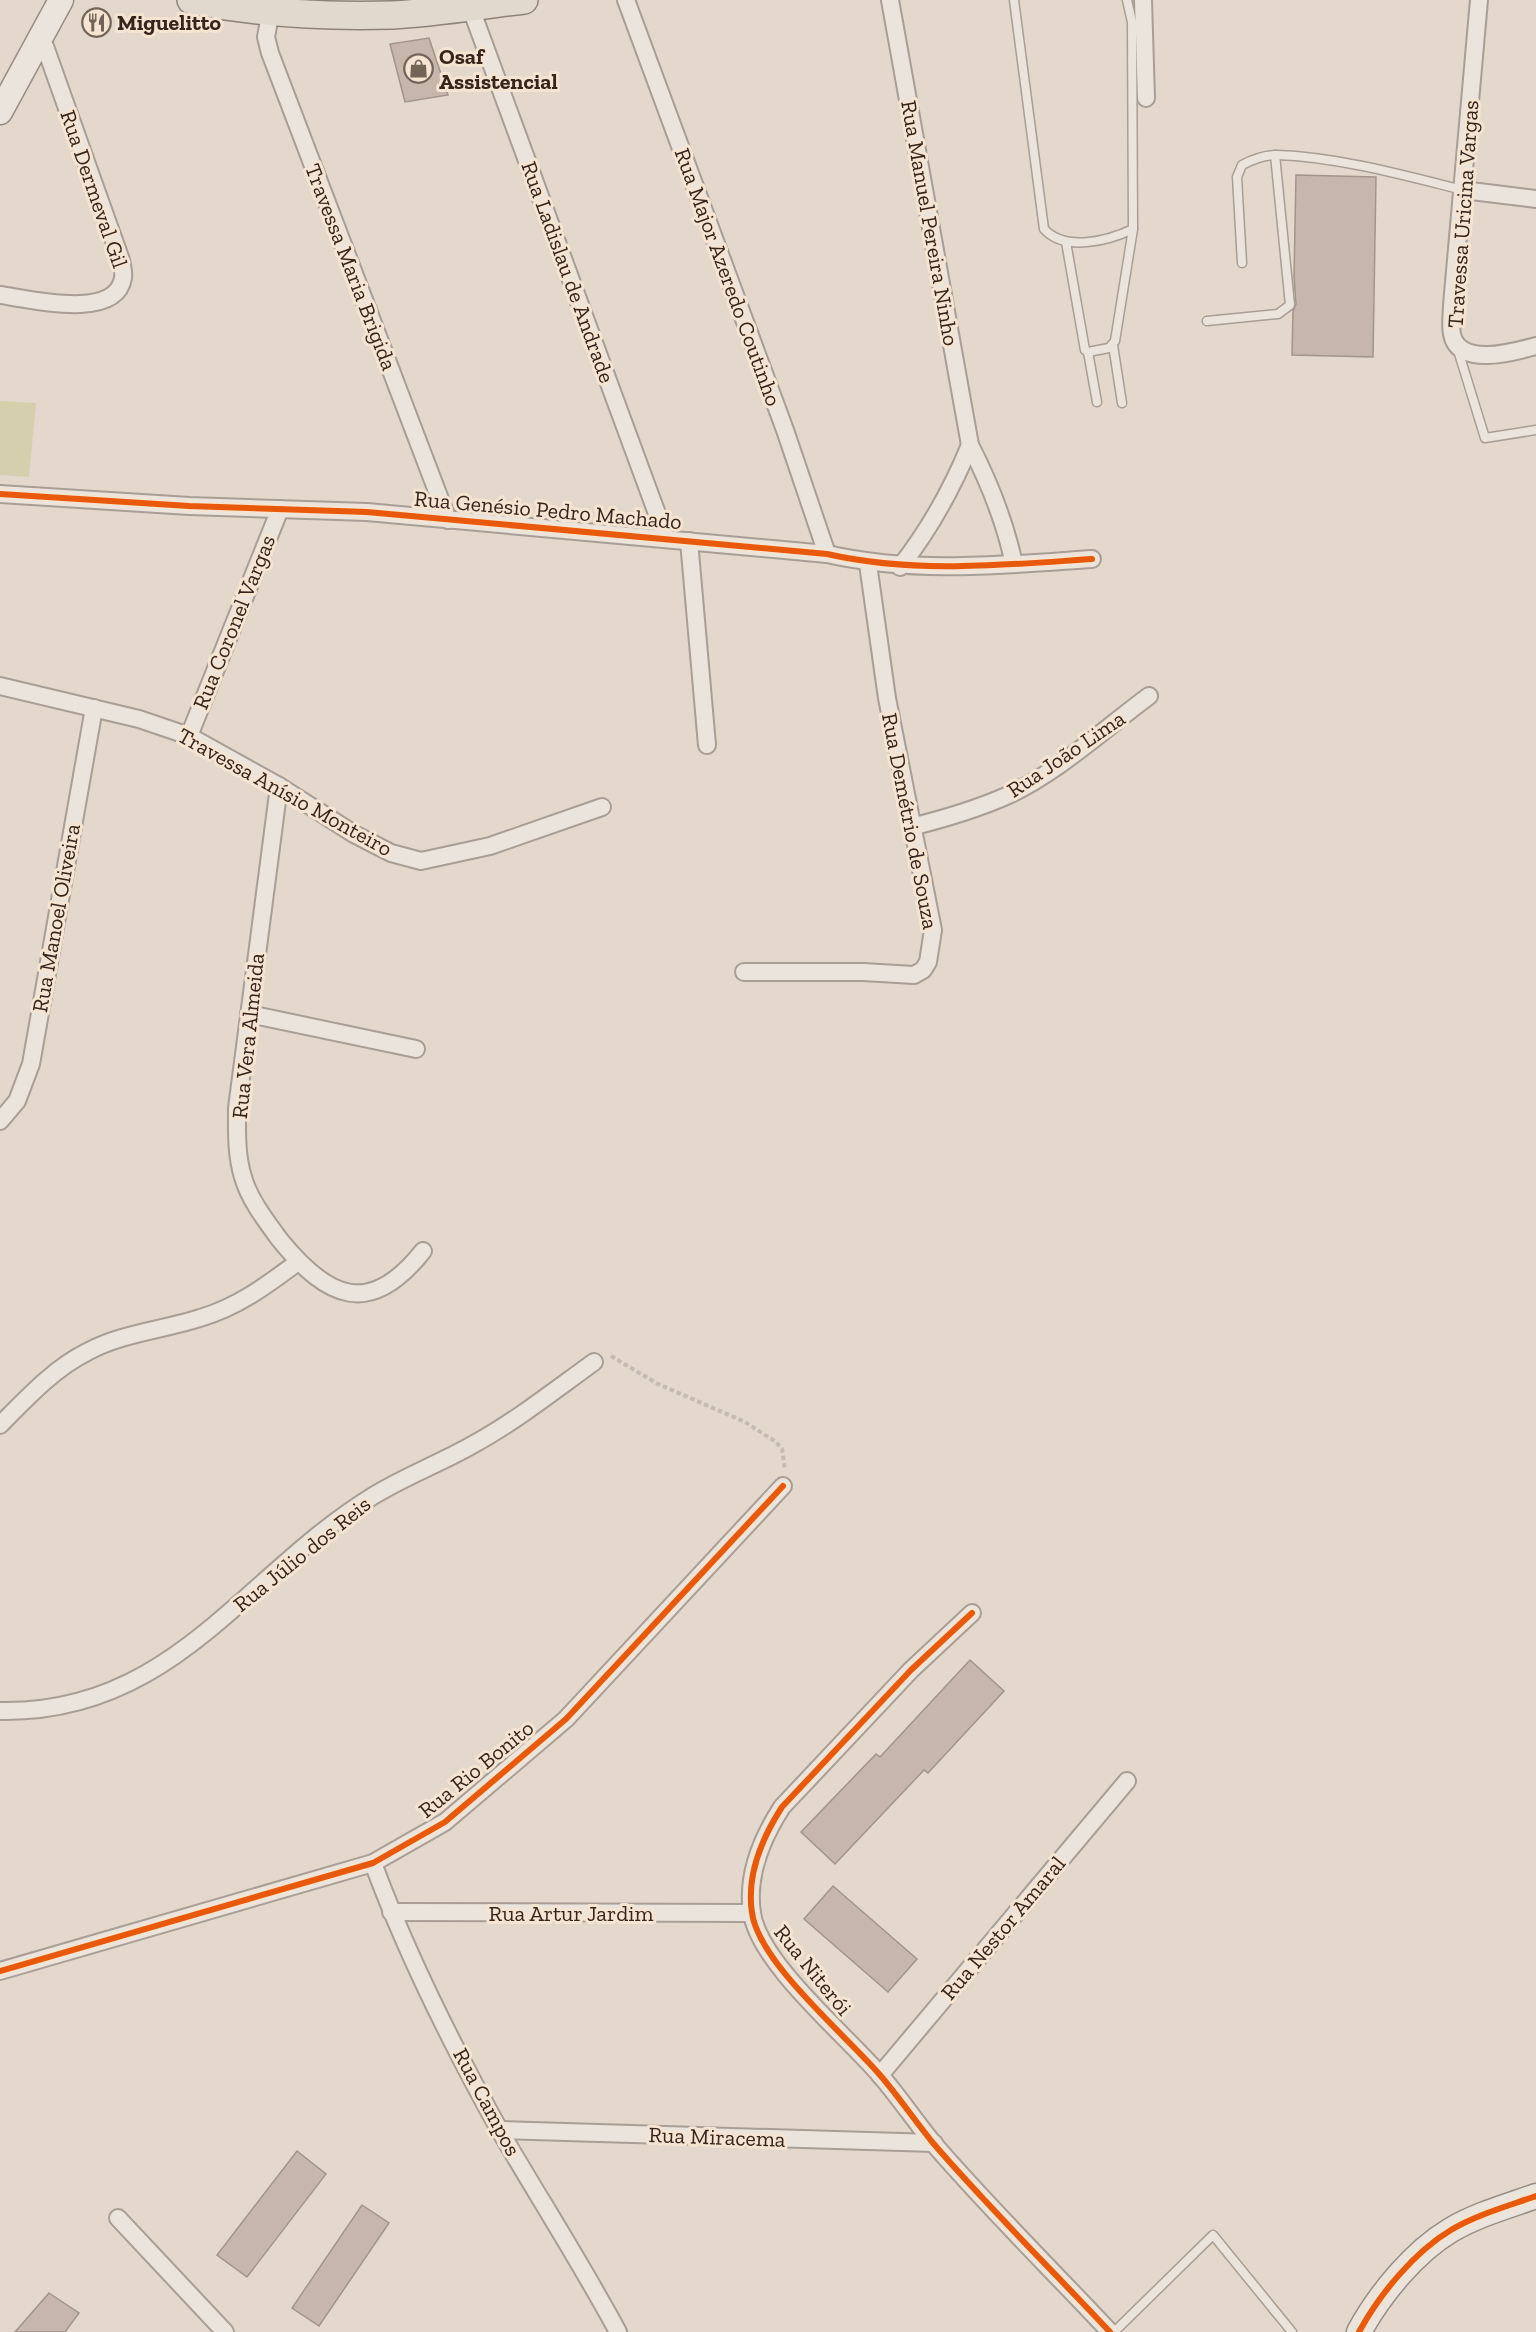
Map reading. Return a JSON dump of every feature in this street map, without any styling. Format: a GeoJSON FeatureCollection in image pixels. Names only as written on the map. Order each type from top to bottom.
{"type":"FeatureCollection","features":[{"type":"Feature","properties":{"kind":"main road"},"geometry":{"type":"LineString","coordinates":[[2,103],[42,38],[60,0]]}},
{"type":"Feature","properties":{"kind":"main road"},"geometry":{"type":"LineString","coordinates":[[190,0],[393,15],[524,0]]}},
{"type":"Feature","properties":{"kind":"main road"},"geometry":{"type":"LineString","coordinates":[[1359,2332],[1387,2290],[1406,2267],[1450,2230],[1536,2196]]}},
{"type":"Feature","properties":{"kind":"street","name":"Rua Major Azeredo Coutinho"},"geometry":{"type":"LineString","coordinates":[[627,0],[785,430],[827,554]]}},
{"type":"Feature","properties":{"kind":"street","name":"Rua Manuel Pereira Ninho"},"geometry":{"type":"LineString","coordinates":[[890,0],[970,445],[989,481],[1007,532],[1014,564]]}},
{"type":"Feature","properties":{"kind":"street"},"geometry":{"type":"LineString","coordinates":[[1143,0],[1146,98]]}},
{"type":"Feature","properties":{"kind":"street","name":"Travessa Uricina Vargas"},"geometry":{"type":"LineString","coordinates":[[1479,0],[1452,305],[1452,334],[1456,344],[1479,355],[1503,354],[1536,346]]}},
{"type":"Feature","properties":{"kind":"street","name":"Travessa Maria Brigida"},"geometry":{"type":"LineString","coordinates":[[271,6],[266,37],[270,53],[448,520]]}},
{"type":"Feature","properties":{"kind":"street","name":"Rua Ladislau de Andrade"},"geometry":{"type":"LineString","coordinates":[[470,6],[666,538]]}},
{"type":"Feature","properties":{"kind":"street","name":"Rua Dermeval Gil"},"geometry":{"type":"LineString","coordinates":[[0,295],[72,304],[101,303],[117,293],[123,278],[121,260],[42,38]]}},
{"type":"Feature","properties":{"kind":"street"},"geometry":{"type":"LineString","coordinates":[[1463,190],[1536,199]]}},
{"type":"Feature","properties":{"kind":"street"},"geometry":{"type":"LineString","coordinates":[[900,567],[936,515],[957,477],[970,445]]}},
{"type":"Feature","properties":{"kind":"street","name":"Rua Genésio Pedro Machado"},"geometry":{"type":"LineString","coordinates":[[0,494],[448,520],[827,554],[868,564],[900,567],[1092,559]]}},
{"type":"Feature","properties":{"kind":"street","name":"Rua Coronel Vargas"},"geometry":{"type":"LineString","coordinates":[[189,736],[280,509]]}},
{"type":"Feature","properties":{"kind":"street"},"geometry":{"type":"LineString","coordinates":[[689,540],[707,745]]}},
{"type":"Feature","properties":{"kind":"street","name":"Rua Demétrio de Souza"},"geometry":{"type":"LineString","coordinates":[[744,972],[863,972],[914,975],[923,970],[931,951],[933,930],[887,698],[868,564]]}},
{"type":"Feature","properties":{"kind":"street","name":"Travessa Anísio Monteiro"},"geometry":{"type":"LineString","coordinates":[[0,686],[139,718],[189,736],[279,786],[363,839],[391,853],[421,861],[490,846],[602,807]]}},
{"type":"Feature","properties":{"kind":"street","name":"Rua João Lima"},"geometry":{"type":"LineString","coordinates":[[911,827],[948,818],[1006,796],[1052,768],[1149,696]]}},
{"type":"Feature","properties":{"kind":"street","name":"Rua Manoel Oliveira"},"geometry":{"type":"LineString","coordinates":[[0,1121],[17,1101],[31,1064],[94,708]]}},
{"type":"Feature","properties":{"kind":"street","name":"Rua Vera Almeida"},"geometry":{"type":"LineString","coordinates":[[279,786],[237,1108],[237,1141],[243,1177],[266,1220],[298,1262],[338,1291],[360,1294],[388,1287],[408,1271],[423,1251]]}},
{"type":"Feature","properties":{"kind":"street"},"geometry":{"type":"LineString","coordinates":[[249,1014],[416,1049]]}},
{"type":"Feature","properties":{"kind":"street"},"geometry":{"type":"LineString","coordinates":[[0,1425],[44,1382],[86,1352],[128,1336],[202,1318],[250,1298],[298,1262]]}},
{"type":"Feature","properties":{"kind":"street","name":"Rua Júlio dos Reis"},"geometry":{"type":"LineString","coordinates":[[0,1711],[24,1711],[82,1701],[141,1678],[185,1650],[326,1528],[354,1508],[373,1495],[476,1443],[594,1362]]}},
{"type":"Feature","properties":{"kind":"street","name":"Rua Rio Bonito"},"geometry":{"type":"LineString","coordinates":[[0,1971],[373,1863],[445,1822],[566,1719],[783,1486]]}},
{"type":"Feature","properties":{"kind":"street","name":"Rua Niterói"},"geometry":{"type":"LineString","coordinates":[[972,1613],[911,1670],[782,1807],[766,1831],[755,1862],[752,1913],[760,1939],[785,1973],[880,2075],[934,2143],[1112,2332]]}},
{"type":"Feature","properties":{"kind":"street","name":"Rua Nestor Amaral"},"geometry":{"type":"LineString","coordinates":[[880,2075],[1127,1781]]}},
{"type":"Feature","properties":{"kind":"street","name":"Rua Campos"},"geometry":{"type":"LineString","coordinates":[[373,1863],[391,1912],[422,1979],[500,2130],[590,2280],[618,2332]]}},
{"type":"Feature","properties":{"kind":"street","name":"Rua Artur Jardim"},"geometry":{"type":"LineString","coordinates":[[391,1912],[752,1913]]}},
{"type":"Feature","properties":{"kind":"street","name":"Rua Miracema"},"geometry":{"type":"LineString","coordinates":[[500,2130],[934,2143]]}},
{"type":"Feature","properties":{"kind":"street"},"geometry":{"type":"LineString","coordinates":[[118,2218],[225,2332]]}},
{"type":"Feature","properties":{"kind":"lane"},"geometry":{"type":"LineString","coordinates":[[1014,0],[1044,228],[1051,236],[1066,242],[1096,240],[1133,229]]}},
{"type":"Feature","properties":{"kind":"lane"},"geometry":{"type":"LineString","coordinates":[[1122,403],[1113,345],[1133,229],[1132,22],[1127,0]]}},
{"type":"Feature","properties":{"kind":"lane"},"geometry":{"type":"LineString","coordinates":[[1207,321],[1278,314],[1290,305],[1275,155]]}},
{"type":"Feature","properties":{"kind":"lane"},"geometry":{"type":"LineString","coordinates":[[1242,263],[1237,177],[1242,165],[1254,158],[1275,155],[1376,169],[1463,190]]}},
{"type":"Feature","properties":{"kind":"lane"},"geometry":{"type":"LineString","coordinates":[[1066,242],[1084,350],[1088,352],[1097,402]]}},
{"type":"Feature","properties":{"kind":"lane"},"geometry":{"type":"LineString","coordinates":[[1456,344],[1485,438],[1536,430]]}},
{"type":"Feature","properties":{"kind":"lane"},"geometry":{"type":"LineString","coordinates":[[1088,352],[1113,345]]}},
{"type":"Feature","properties":{"kind":"lane"},"geometry":{"type":"LineString","coordinates":[[1112,2332],[1213,2235],[1292,2332]]}},
{"type":"Feature","properties":{"kind":"path"},"geometry":{"type":"LineString","coordinates":[[594,1362],[605,1354],[616,1358],[658,1384],[745,1422],[776,1442],[782,1449],[785,1464],[783,1486]]}},
{"type":"Feature","properties":{"kind":"shaded area"},"geometry":{"type":"Polygon","coordinates":[[[0,401],[36,403],[29,477],[0,475],[0,401]]]}},
{"type":"Feature","properties":{"kind":"building","name":"Osaf Assistencial"},"geometry":{"type":"Polygon","coordinates":[[[429,38],[448,95],[405,102],[390,44],[429,38]]]}},
{"type":"Feature","properties":{"kind":"building"},"geometry":{"type":"Polygon","coordinates":[[[1296,175],[1376,177],[1373,357],[1292,355],[1293,311],[1296,304],[1294,277],[1296,175]]]}},
{"type":"Feature","properties":{"kind":"building"},"geometry":{"type":"Polygon","coordinates":[[[970,1660],[1004,1691],[928,1773],[924,1770],[835,1864],[801,1832],[876,1754],[880,1757],[970,1660]]]}},
{"type":"Feature","properties":{"kind":"building"},"geometry":{"type":"Polygon","coordinates":[[[833,1886],[917,1959],[888,1992],[804,1919],[833,1886]]]}},
{"type":"Feature","properties":{"kind":"building"},"geometry":{"type":"Polygon","coordinates":[[[297,2151],[326,2174],[247,2277],[217,2255],[297,2151]]]}},
{"type":"Feature","properties":{"kind":"building"},"geometry":{"type":"Polygon","coordinates":[[[362,2205],[389,2223],[319,2326],[292,2308],[362,2205]]]}},
{"type":"Feature","properties":{"kind":"building"},"geometry":{"type":"Polygon","coordinates":[[[49,2293],[79,2313],[65,2332],[15,2332],[49,2293]]]}},
{"type":"Feature","properties":{"kind":"cycle path"},"geometry":{"type":"LineString","coordinates":[[0,494],[189,506],[367,512],[827,554],[860,560],[926,566],[1025,564],[1092,559]]}},
{"type":"Feature","properties":{"kind":"cycle path"},"geometry":{"type":"LineString","coordinates":[[0,1971],[373,1863],[445,1822],[566,1719],[783,1486]]}},
{"type":"Feature","properties":{"kind":"cycle path"},"geometry":{"type":"LineString","coordinates":[[972,1613],[911,1670],[782,1807],[757,1857],[751,1884],[752,1913],[758,1933],[787,1976],[880,2075],[954,2167],[1110,2332]]}},
{"type":"Feature","properties":{"kind":"cycle path"},"geometry":{"type":"LineString","coordinates":[[1359,2332],[1387,2289],[1411,2262],[1437,2239],[1471,2220],[1536,2196]]}},
{"type":"Feature","properties":{"kind":"place","name":"Miguelitto"},"geometry":{"type":"Point","coordinates":[96,22]}},
{"type":"Feature","properties":{"kind":"place","name":"Osaf Assistencial"},"geometry":{"type":"Point","coordinates":[418,69]}}]}
